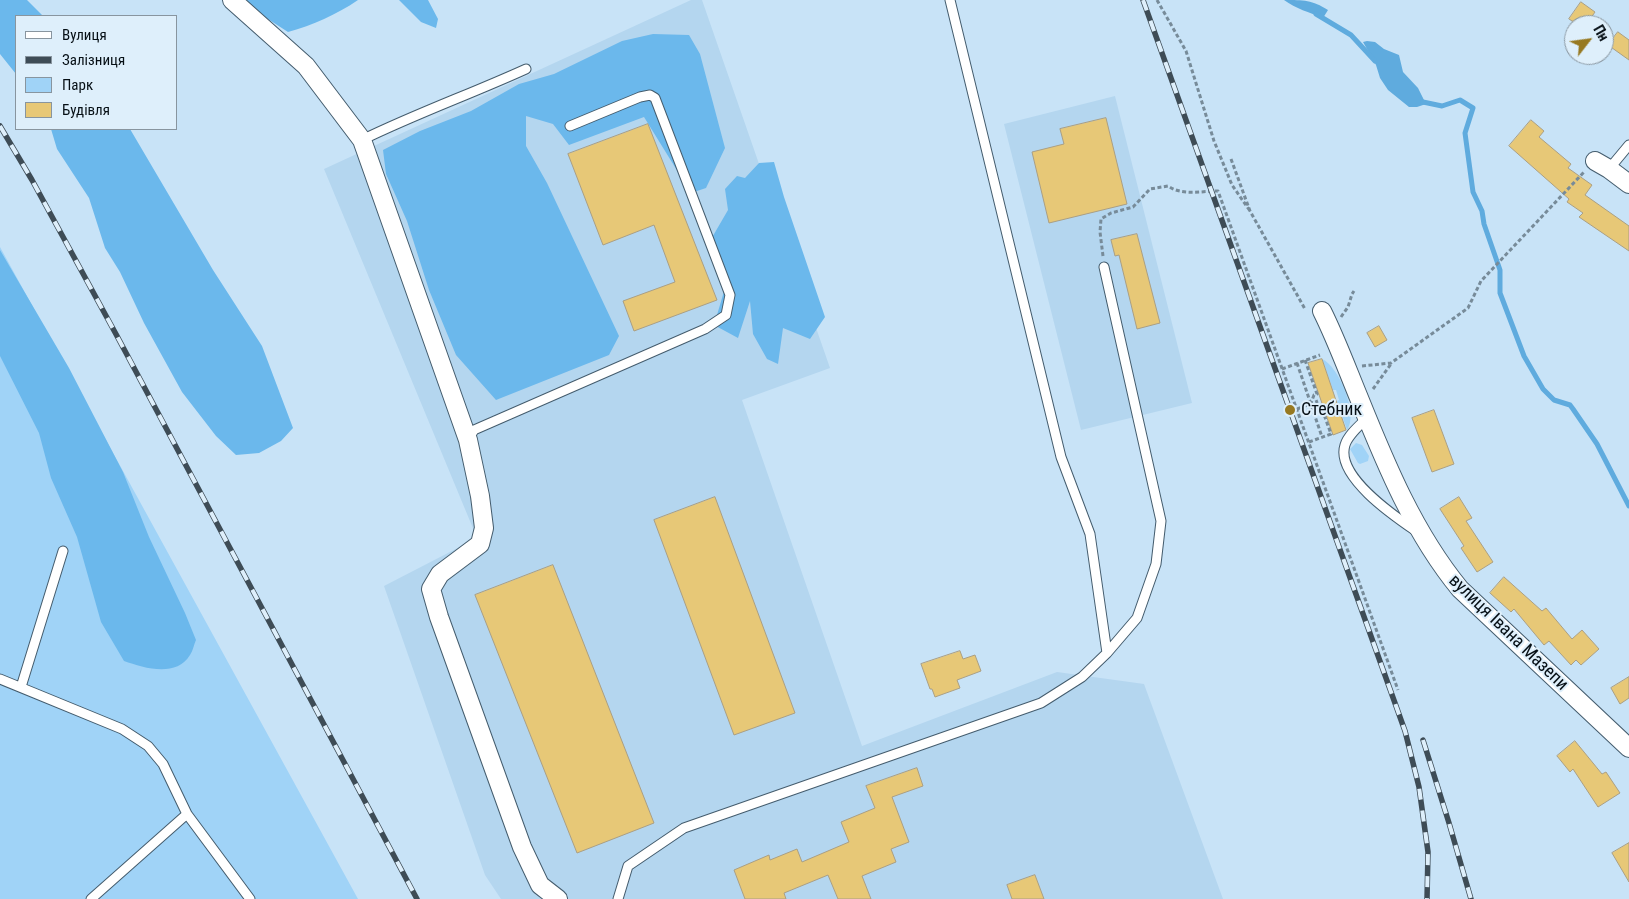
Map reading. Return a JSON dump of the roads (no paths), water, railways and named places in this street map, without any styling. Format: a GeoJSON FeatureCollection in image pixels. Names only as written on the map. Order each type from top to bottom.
{"type":"FeatureCollection","features":[{"type":"Feature","properties":{"kind":"street"},"geometry":{"type":"LineString","coordinates":[[232,0],[306,66],[362,140],[468,440],[480,496],[484,528],[480,544],[440,574],[431,588],[439,616],[522,847],[540,885],[558,899]]}},
{"type":"Feature","properties":{"kind":"street"},"geometry":{"type":"LineString","coordinates":[[1602,165],[1629,184]]}},
{"type":"Feature","properties":{"kind":"street","name":"вулиця Івана Мазепи"},"geometry":{"type":"LineString","coordinates":[[1319,316],[1347,367],[1364,411],[1407,507],[1442,568],[1460,589],[1629,748]]}},
{"type":"Feature","properties":{"kind":"lane"},"geometry":{"type":"LineString","coordinates":[[950,0],[1061,457],[1090,534],[1107,652]]}},
{"type":"Feature","properties":{"kind":"lane"},"geometry":{"type":"LineString","coordinates":[[362,140],[526,69]]}},
{"type":"Feature","properties":{"kind":"lane"},"geometry":{"type":"LineString","coordinates":[[468,440],[474,430],[705,329],[726,315],[730,295],[655,98],[650,95],[640,97],[570,126]]}},
{"type":"Feature","properties":{"kind":"lane"},"geometry":{"type":"LineString","coordinates":[[1602,165],[1629,145]]}},
{"type":"Feature","properties":{"kind":"lane"},"geometry":{"type":"LineString","coordinates":[[618,899],[628,866],[684,828],[1041,703],[1082,677],[1137,618],[1156,564],[1161,521],[1104,267]]}},
{"type":"Feature","properties":{"kind":"lane"},"geometry":{"type":"LineString","coordinates":[[1364,411],[1345,443],[1346,464],[1352,475],[1382,507],[1422,535]]}},
{"type":"Feature","properties":{"kind":"lane"},"geometry":{"type":"LineString","coordinates":[[21,687],[63,551]]}},
{"type":"Feature","properties":{"kind":"lane"},"geometry":{"type":"LineString","coordinates":[[0,678],[122,730],[148,746],[164,764],[187,814],[250,899]]}},
{"type":"Feature","properties":{"kind":"lane"},"geometry":{"type":"LineString","coordinates":[[91,899],[187,814]]}},
{"type":"Feature","properties":{"kind":"waterway"},"geometry":{"type":"LineString","coordinates":[[1316,14],[1351,35],[1375,61]]}},
{"type":"Feature","properties":{"kind":"waterway"},"geometry":{"type":"LineString","coordinates":[[1423,102],[1442,106],[1460,100],[1473,108],[1465,133],[1473,192],[1482,211],[1484,224],[1500,270],[1500,293],[1524,356],[1543,389],[1554,400],[1570,405],[1573,409],[1597,444],[1629,506]]}},
{"type":"Feature","properties":{"kind":"railway"},"geometry":{"type":"LineString","coordinates":[[1143,0],[1405,731],[1419,787],[1428,852],[1427,899]]}},
{"type":"Feature","properties":{"kind":"railway"},"geometry":{"type":"LineString","coordinates":[[0,126],[32,180],[117,336],[417,899]]}},
{"type":"Feature","properties":{"kind":"railway"},"geometry":{"type":"LineString","coordinates":[[1423,740],[1471,899]]}},
{"type":"Feature","properties":{"kind":"place","name":"Стебник"},"geometry":{"type":"Point","coordinates":[1290,410]}}]}
